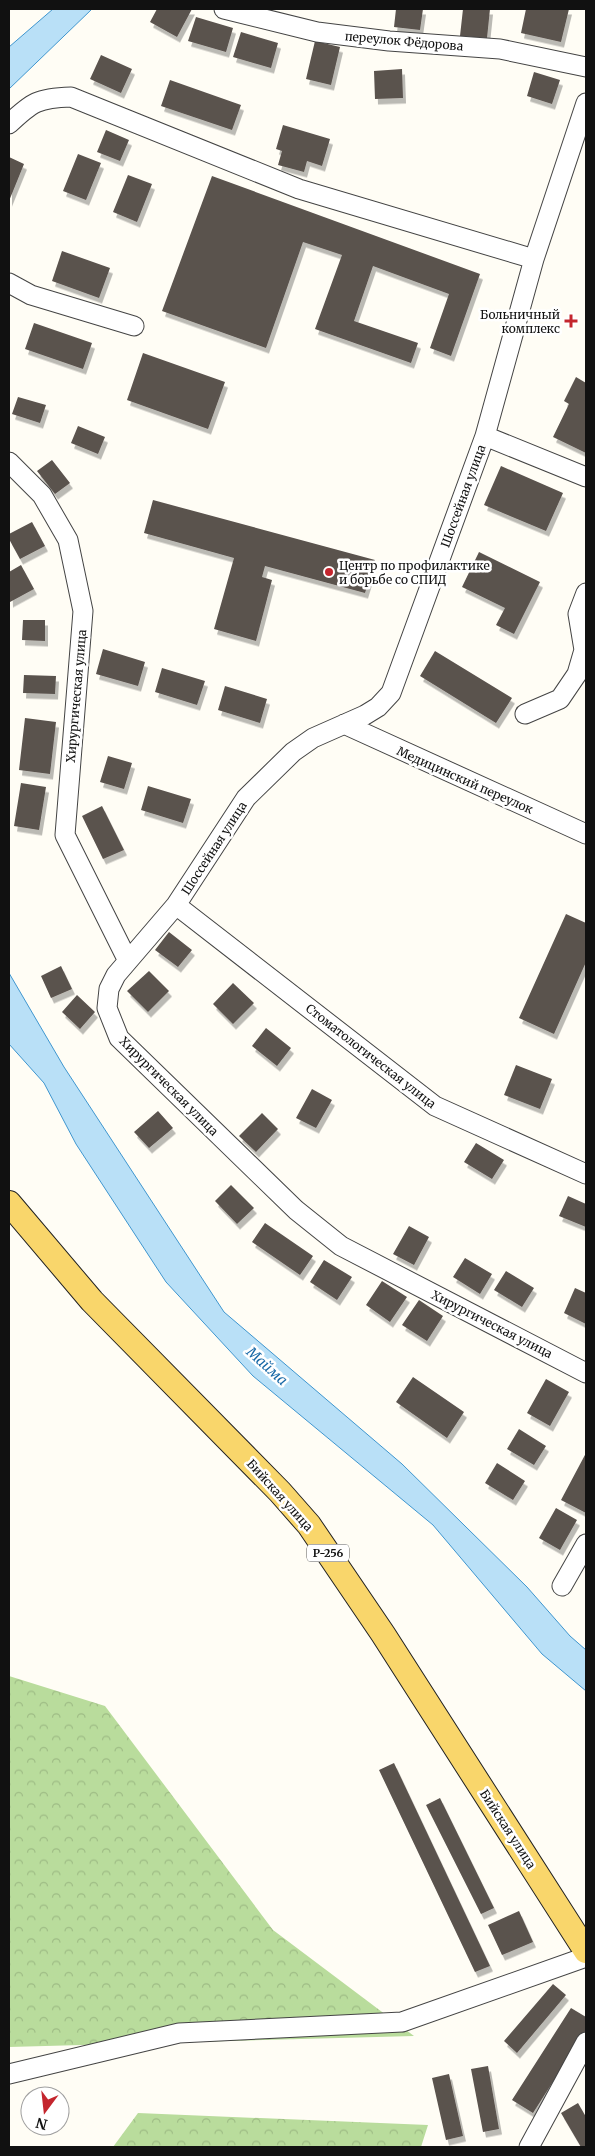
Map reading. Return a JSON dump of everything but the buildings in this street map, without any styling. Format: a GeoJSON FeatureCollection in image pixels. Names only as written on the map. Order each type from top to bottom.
{"type":"FeatureCollection","features":[{"type":"Feature","properties":{"kind":"main road","name":"Бийская улица"},"geometry":{"type":"LineString","coordinates":[[9,1203],[92,1300],[310,1525],[388,1642],[586,1951]]}},
{"type":"Feature","properties":{"kind":"street","name":"переулок Фёдорова"},"geometry":{"type":"LineString","coordinates":[[224,9],[317,32],[388,41],[500,49],[586,67]]}},
{"type":"Feature","properties":{"kind":"street"},"geometry":{"type":"LineString","coordinates":[[9,124],[30,104],[53,97],[71,97],[299,189],[534,259]]}},
{"type":"Feature","properties":{"kind":"street","name":"Шоссейная улица"},"geometry":{"type":"LineString","coordinates":[[128,961],[176,905],[246,798],[293,752],[313,738],[365,715],[378,707],[391,693],[486,436],[534,259],[586,103]]}},
{"type":"Feature","properties":{"kind":"street"},"geometry":{"type":"LineString","coordinates":[[9,283],[32,295],[134,326]]}},
{"type":"Feature","properties":{"kind":"street"},"geometry":{"type":"LineString","coordinates":[[486,436],[586,477]]}},
{"type":"Feature","properties":{"kind":"street","name":"Хирургическая улица"},"geometry":{"type":"LineString","coordinates":[[9,462],[42,495],[68,540],[83,611],[65,835],[128,961],[116,975],[109,990],[107,1008],[119,1038],[296,1210],[340,1246],[586,1373]]}},
{"type":"Feature","properties":{"kind":"street"},"geometry":{"type":"LineString","coordinates":[[525,714],[560,699],[577,674],[584,650],[578,614],[586,593]]}},
{"type":"Feature","properties":{"kind":"street","name":"Медицинский переулок"},"geometry":{"type":"LineString","coordinates":[[344,724],[586,834]]}},
{"type":"Feature","properties":{"kind":"street","name":"Стоматологическая улица"},"geometry":{"type":"LineString","coordinates":[[176,905],[435,1106],[586,1174]]}},
{"type":"Feature","properties":{"kind":"street"},"geometry":{"type":"LineString","coordinates":[[562,1586],[586,1544]]}},
{"type":"Feature","properties":{"kind":"street"},"geometry":{"type":"LineString","coordinates":[[9,2074],[179,2033],[402,2022],[586,1957]]}},
{"type":"Feature","properties":{"kind":"street"},"geometry":{"type":"LineString","coordinates":[[529,2147],[586,2042]]}},
{"type":"Feature","properties":{"kind":"green space"},"geometry":{"type":"Polygon","coordinates":[[[9,1676],[105,1706],[273,1930],[414,2036],[9,2047],[9,1676]]]}},
{"type":"Feature","properties":{"kind":"green space"},"geometry":{"type":"Polygon","coordinates":[[[138,2113],[428,2125],[421,2147],[113,2147],[138,2113]]]}},
{"type":"Feature","properties":{"kind":"water"},"geometry":{"type":"Polygon","coordinates":[[[53,9],[92,9],[9,89],[9,47],[53,9]]]}},
{"type":"Feature","properties":{"kind":"water","name":"Майма"},"geometry":{"type":"Polygon","coordinates":[[[9,973],[64,1067],[224,1312],[402,1464],[527,1587],[570,1636],[586,1650],[586,1691],[542,1654],[433,1525],[253,1376],[166,1282],[76,1144],[44,1083],[9,1044],[9,973]]]}},
{"type":"Feature","properties":{"kind":"place","name":"Больничный комплекс"},"geometry":{"type":"Point","coordinates":[571,321]}},
{"type":"Feature","properties":{"kind":"place","name":"Центр по профилактике и борьбе со СПИД"},"geometry":{"type":"Point","coordinates":[329,572]}}]}
